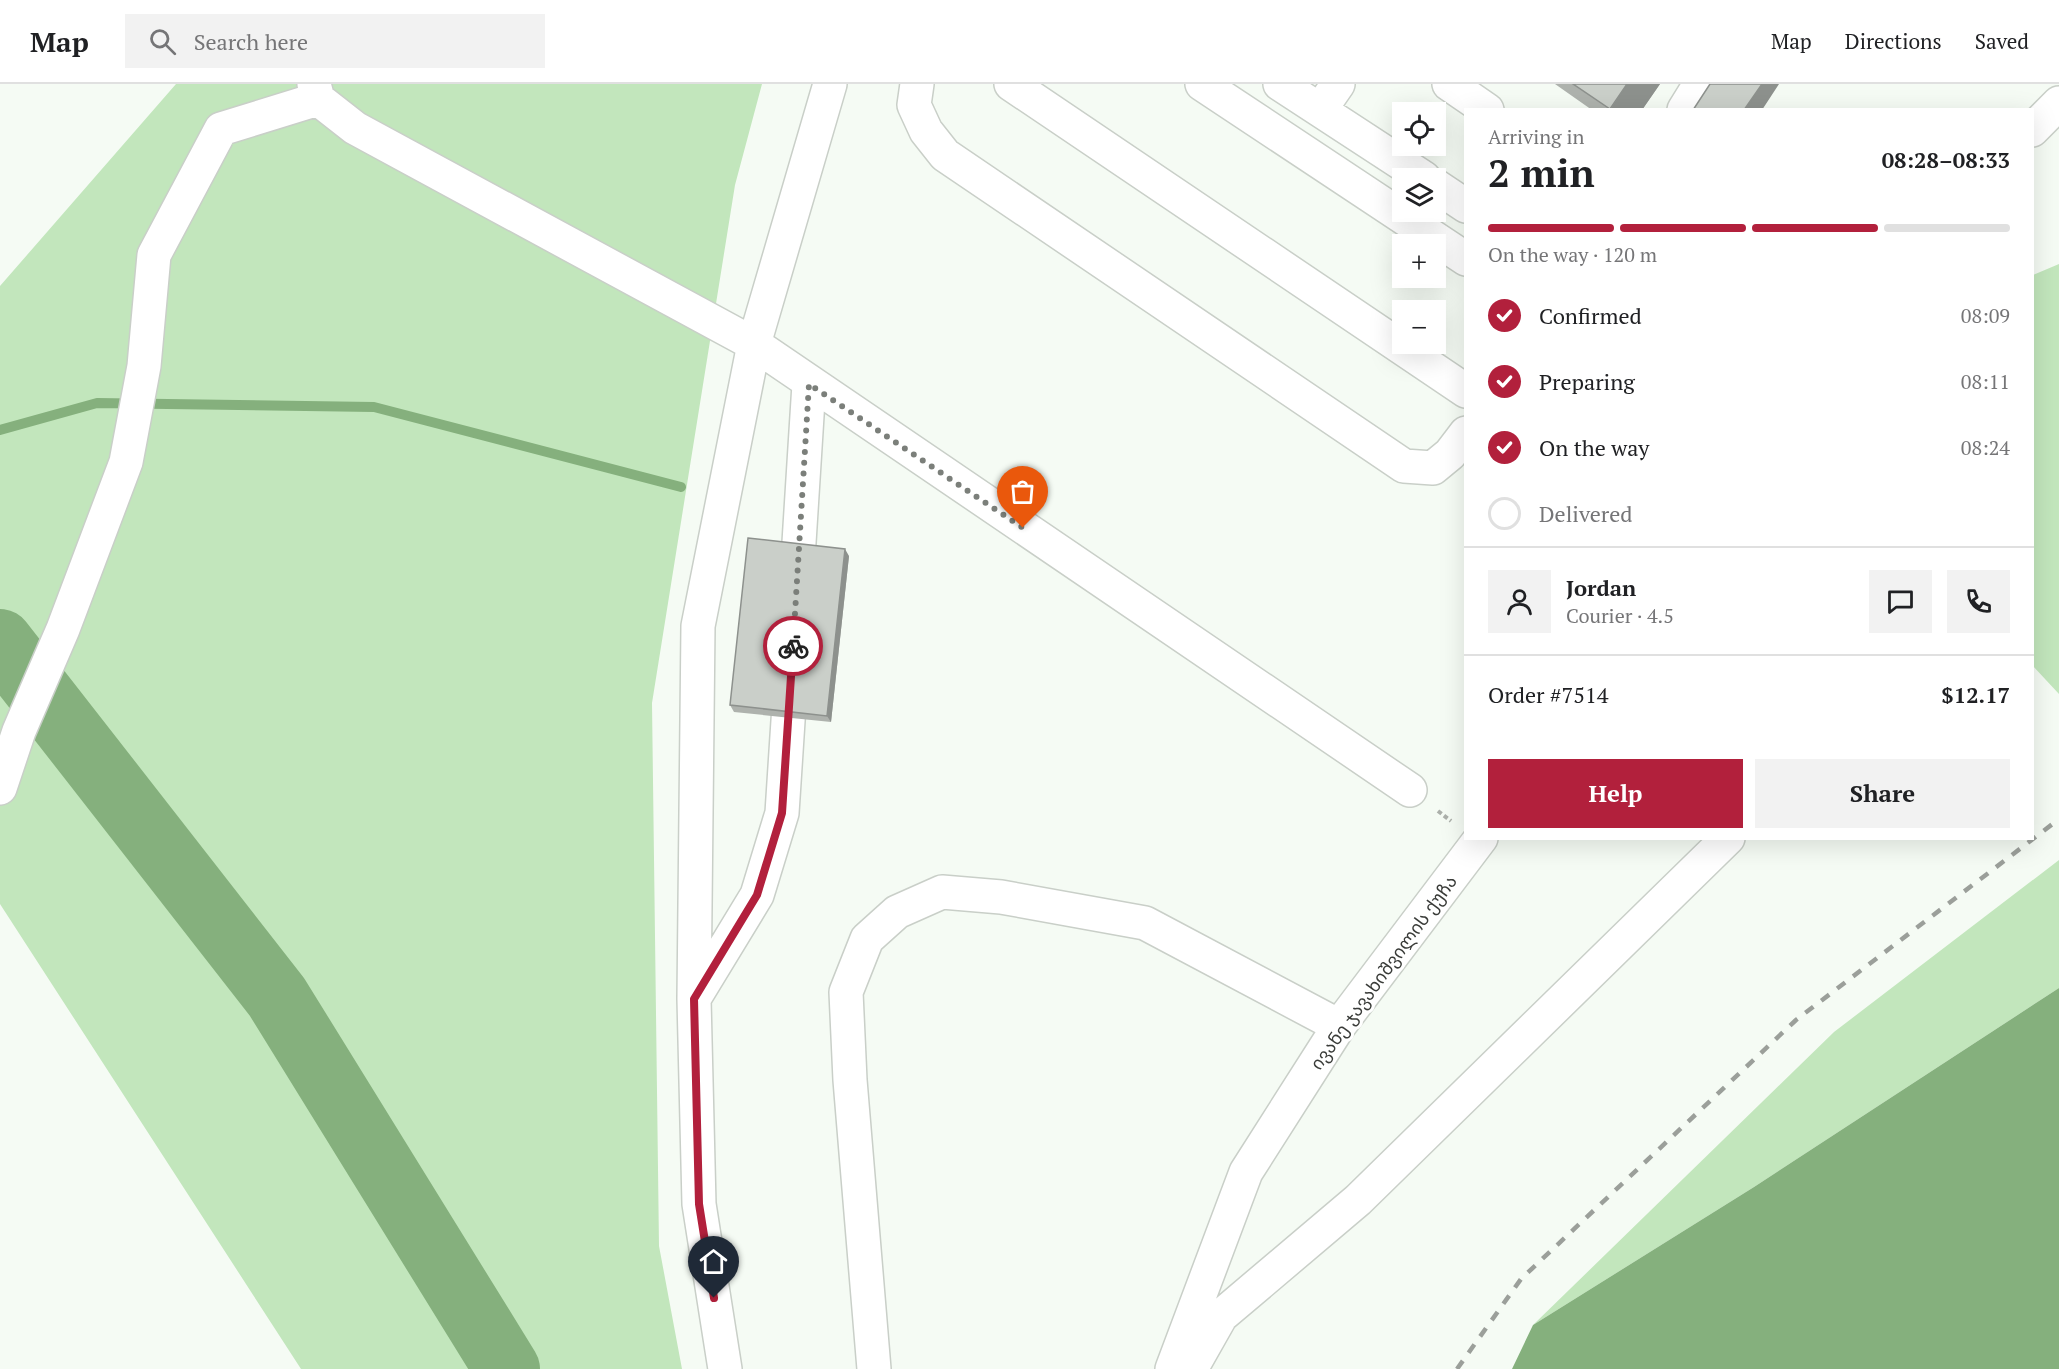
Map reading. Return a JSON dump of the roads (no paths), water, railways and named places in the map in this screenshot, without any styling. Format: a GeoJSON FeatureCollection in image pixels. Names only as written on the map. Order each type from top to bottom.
{"type":"FeatureCollection","features":[{"type":"Feature","properties":{"kind":"street"},"geometry":{"type":"LineString","coordinates":[[725,1369],[699,1204],[694,999],[698,626],[754,344],[830,84]]}},
{"type":"Feature","properties":{"kind":"street"},"geometry":{"type":"LineString","coordinates":[[917,84],[914,105],[926,131],[945,155],[1404,466],[1433,468],[1450,454],[1464,436]]}},
{"type":"Feature","properties":{"kind":"street"},"geometry":{"type":"LineString","coordinates":[[1011,84],[1464,391]]}},
{"type":"Feature","properties":{"kind":"street"},"geometry":{"type":"LineString","coordinates":[[1202,84],[1464,258]]}},
{"type":"Feature","properties":{"kind":"street"},"geometry":{"type":"LineString","coordinates":[[1280,84],[1329,97],[1412,168]]}},
{"type":"Feature","properties":{"kind":"street"},"geometry":{"type":"LineString","coordinates":[[1449,84],[1484,108]]}},
{"type":"Feature","properties":{"kind":"street"},"geometry":{"type":"LineString","coordinates":[[1685,108],[1700,84]]}},
{"type":"Feature","properties":{"kind":"street"},"geometry":{"type":"LineString","coordinates":[[0,788],[19,731],[63,629],[126,462],[144,366],[154,255],[221,129],[316,91],[355,128],[754,344],[809,384],[1410,790]]}},
{"type":"Feature","properties":{"kind":"street"},"geometry":{"type":"LineString","coordinates":[[2034,128],[2059,104]]}},
{"type":"Feature","properties":{"kind":"street"},"geometry":{"type":"LineString","coordinates":[[1446,193],[1464,205]]}},
{"type":"Feature","properties":{"kind":"street"},"geometry":{"type":"LineString","coordinates":[[795,615],[809,384]]}},
{"type":"Feature","properties":{"kind":"street"},"geometry":{"type":"LineString","coordinates":[[694,999],[757,895],[782,813],[793,650]]}},
{"type":"Feature","properties":{"kind":"street","name":"ივანე ჯავახიშვილის ქუჩა"},"geometry":{"type":"LineString","coordinates":[[1172,1369],[1246,1172],[1339,1026],[1479,840]]}},
{"type":"Feature","properties":{"kind":"street"},"geometry":{"type":"LineString","coordinates":[[1191,1369],[1221,1316],[1358,1200],[1726,840]]}},
{"type":"Feature","properties":{"kind":"street"},"geometry":{"type":"LineString","coordinates":[[874,1369],[850,1080],[846,992],[867,939],[897,912],[942,892],[1001,897],[1145,923],[1339,1026]]}},
{"type":"Feature","properties":{"kind":"waterway"},"geometry":{"type":"LineString","coordinates":[[0,430],[97,403],[374,407],[681,487]]}},
{"type":"Feature","properties":{"kind":"waterway"},"geometry":{"type":"LineString","coordinates":[[0,642],[277,997],[507,1369]]}},
{"type":"Feature","properties":{"kind":"railway"},"geometry":{"type":"LineString","coordinates":[[2034,838],[2059,819]]}},
{"type":"Feature","properties":{"kind":"railway"},"geometry":{"type":"LineString","coordinates":[[1457,1369],[1521,1279],[1796,1020],[2032,840]]}}]}
